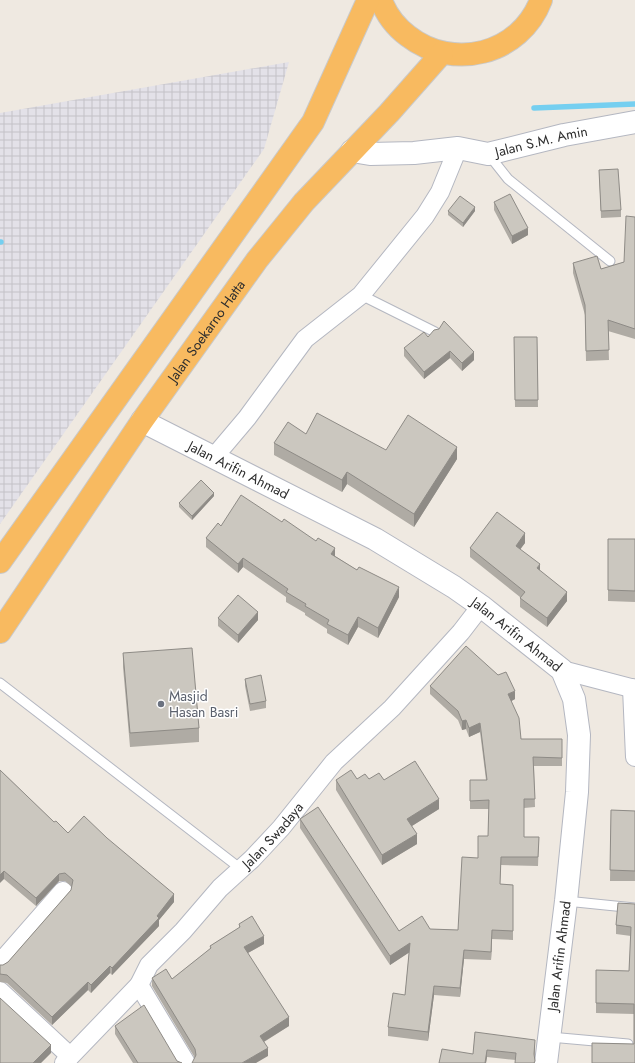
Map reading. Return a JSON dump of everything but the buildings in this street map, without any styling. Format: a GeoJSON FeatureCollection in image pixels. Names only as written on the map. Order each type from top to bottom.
{"type":"FeatureCollection","features":[{"type":"Feature","properties":{"kind":"highway"},"geometry":{"type":"LineString","coordinates":[[0,562],[313,122],[368,0]]}},
{"type":"Feature","properties":{"kind":"highway"},"geometry":{"type":"LineString","coordinates":[[381,0],[384,8],[398,28],[418,44],[442,53],[470,55],[497,48],[520,33],[544,4]]}},
{"type":"Feature","properties":{"kind":"highway","name":"Jalan Soekarno Hatta"},"geometry":{"type":"LineString","coordinates":[[0,632],[142,420],[257,260],[304,202],[390,113],[442,53]]}},
{"type":"Feature","properties":{"kind":"street","name":"Jalan S.M. Amin"},"geometry":{"type":"LineString","coordinates":[[352,151],[370,154],[414,154],[458,148],[488,154],[564,135],[635,122]]}},
{"type":"Feature","properties":{"kind":"street"},"geometry":{"type":"LineString","coordinates":[[214,457],[247,418],[305,339],[361,295],[425,216],[440,192],[458,148]]}},
{"type":"Feature","properties":{"kind":"street","name":"Jalan Arifin Ahmad"},"geometry":{"type":"LineString","coordinates":[[142,420],[375,539],[454,587],[481,606],[562,670],[574,699],[579,734],[577,792],[566,901],[546,1063]]}},
{"type":"Feature","properties":{"kind":"street","name":"Jalan Swadaya"},"geometry":{"type":"LineString","coordinates":[[67,1060],[139,985],[149,965],[184,931],[220,888],[281,828],[334,762],[392,708],[461,632],[481,606]]}},
{"type":"Feature","properties":{"kind":"street"},"geometry":{"type":"LineString","coordinates":[[562,670],[633,689],[635,757]]}},
{"type":"Feature","properties":{"kind":"street"},"geometry":{"type":"LineString","coordinates":[[0,963],[63,891]]}},
{"type":"Feature","properties":{"kind":"street"},"geometry":{"type":"LineString","coordinates":[[139,985],[186,1063]]}},
{"type":"Feature","properties":{"kind":"street"},"geometry":{"type":"LineString","coordinates":[[0,991],[67,1060]]}},
{"type":"Feature","properties":{"kind":"lane"},"geometry":{"type":"LineString","coordinates":[[488,154],[508,179],[610,261]]}},
{"type":"Feature","properties":{"kind":"lane"},"geometry":{"type":"LineString","coordinates":[[361,295],[435,332]]}},
{"type":"Feature","properties":{"kind":"lane"},"geometry":{"type":"LineString","coordinates":[[0,683],[241,869]]}},
{"type":"Feature","properties":{"kind":"lane"},"geometry":{"type":"LineString","coordinates":[[566,901],[635,908]]}},
{"type":"Feature","properties":{"kind":"lane"},"geometry":{"type":"LineString","coordinates":[[550,1037],[628,1044]]}},
{"type":"Feature","properties":{"kind":"shaded area"},"geometry":{"type":"Polygon","coordinates":[[[289,62],[264,149],[0,524],[0,113],[289,62]]]}},
{"type":"Feature","properties":{"kind":"waterway"},"geometry":{"type":"LineString","coordinates":[[534,108],[635,104]]}},
{"type":"Feature","properties":{"kind":"place","name":"Masjid Hasan Basri"},"geometry":{"type":"Point","coordinates":[161,704]}}]}
